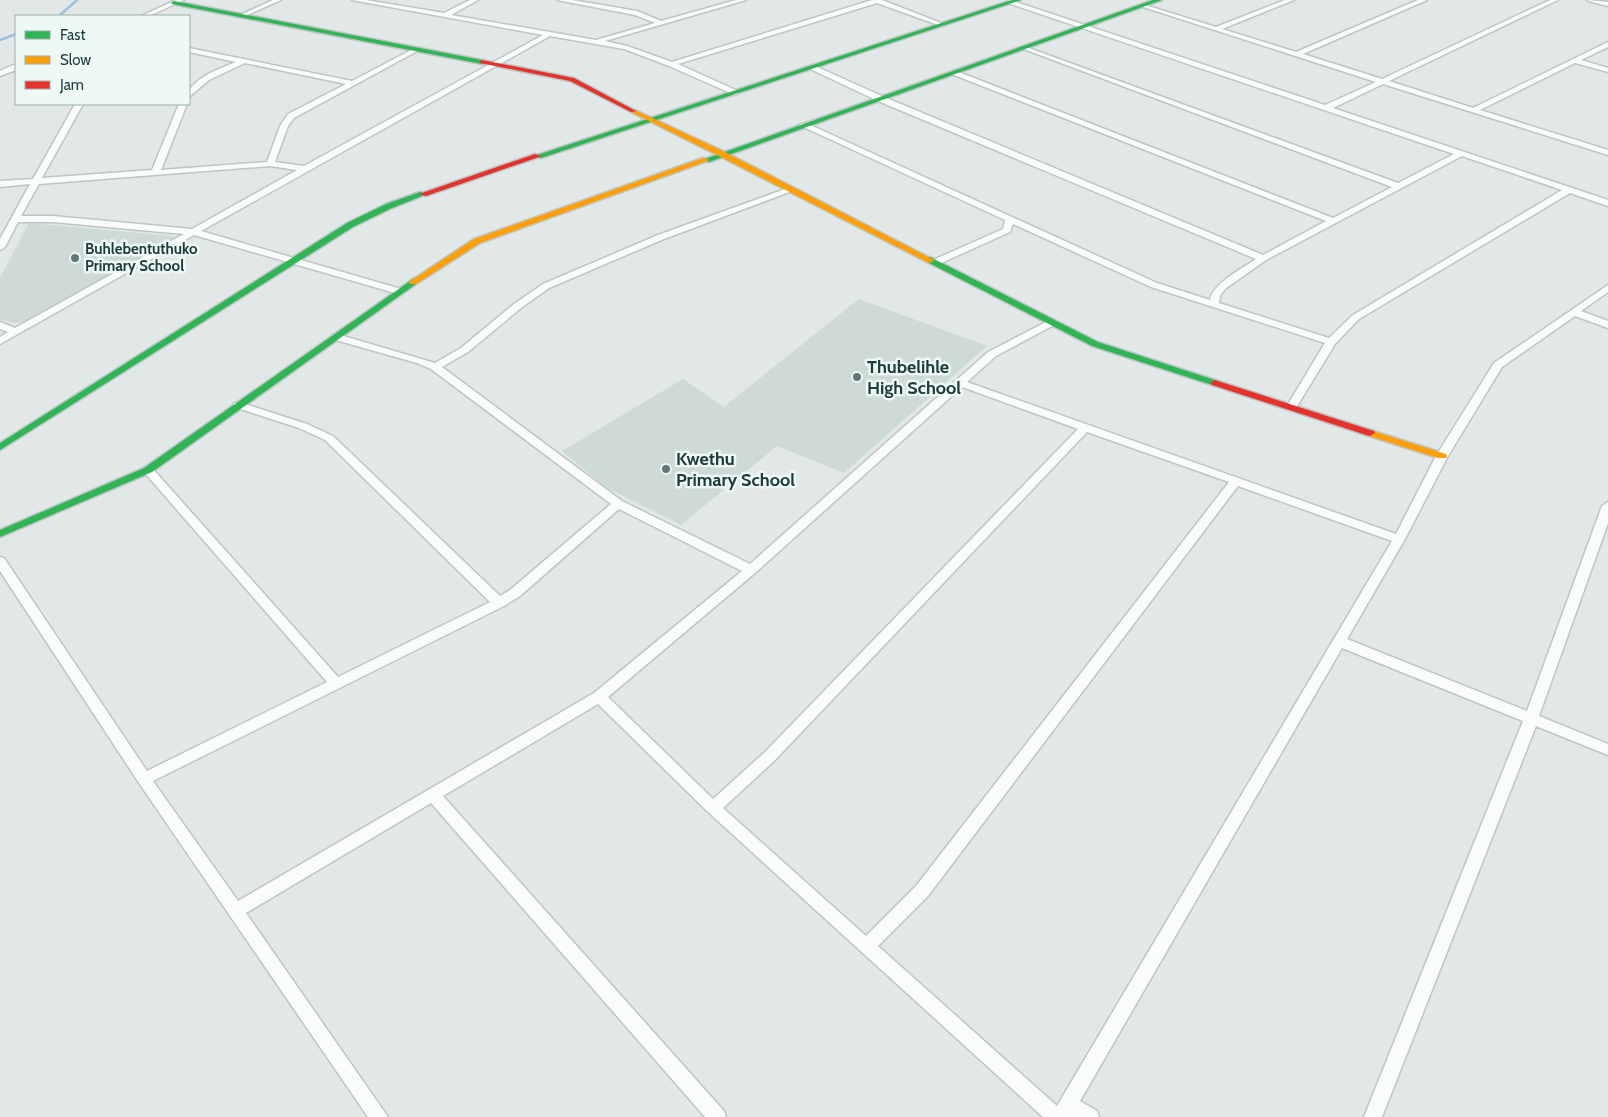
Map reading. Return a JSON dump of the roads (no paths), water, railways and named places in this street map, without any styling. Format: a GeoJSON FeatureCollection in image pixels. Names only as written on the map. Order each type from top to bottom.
{"type":"FeatureCollection","features":[{"type":"Feature","properties":{"kind":"street"},"geometry":{"type":"LineString","coordinates":[[242,16],[278,0]]}},
{"type":"Feature","properties":{"kind":"street"},"geometry":{"type":"LineString","coordinates":[[355,0],[374,1],[444,16],[639,51],[734,93]]}},
{"type":"Feature","properties":{"kind":"street"},"geometry":{"type":"LineString","coordinates":[[444,16],[475,0]]}},
{"type":"Feature","properties":{"kind":"street"},"geometry":{"type":"LineString","coordinates":[[560,0],[637,13],[660,23]]}},
{"type":"Feature","properties":{"kind":"street"},"geometry":{"type":"LineString","coordinates":[[596,42],[743,0]]}},
{"type":"Feature","properties":{"kind":"street"},"geometry":{"type":"LineString","coordinates":[[672,64],[877,0],[942,25]]}},
{"type":"Feature","properties":{"kind":"street"},"geometry":{"type":"LineString","coordinates":[[0,534],[148,470],[398,291],[477,241],[1159,0]]}},
{"type":"Feature","properties":{"kind":"street"},"geometry":{"type":"LineString","coordinates":[[1216,29],[1291,0]]}},
{"type":"Feature","properties":{"kind":"street"},"geometry":{"type":"LineString","coordinates":[[1295,55],[1424,0]]}},
{"type":"Feature","properties":{"kind":"street"},"geometry":{"type":"LineString","coordinates":[[1324,108],[1555,0]]}},
{"type":"Feature","properties":{"kind":"street"},"geometry":{"type":"LineString","coordinates":[[1590,0],[1608,4]]}},
{"type":"Feature","properties":{"kind":"street"},"geometry":{"type":"LineString","coordinates":[[146,15],[178,1],[242,16],[572,79],[648,119],[722,154],[1110,350],[1292,406],[1442,456]]}},
{"type":"Feature","properties":{"kind":"street"},"geometry":{"type":"LineString","coordinates":[[0,447],[291,261],[350,225],[400,201],[1014,1],[1082,27],[1608,203]]}},
{"type":"Feature","properties":{"kind":"street"},"geometry":{"type":"LineString","coordinates":[[1143,6],[1608,153]]}},
{"type":"Feature","properties":{"kind":"street"},"geometry":{"type":"LineString","coordinates":[[0,341],[305,169],[550,34]]}},
{"type":"Feature","properties":{"kind":"street"},"geometry":{"type":"LineString","coordinates":[[1472,111],[1577,61],[1608,44]]}},
{"type":"Feature","properties":{"kind":"street"},"geometry":{"type":"LineString","coordinates":[[1024,48],[1398,186]]}},
{"type":"Feature","properties":{"kind":"street"},"geometry":{"type":"LineString","coordinates":[[270,164],[288,118],[296,112],[417,49]]}},
{"type":"Feature","properties":{"kind":"street"},"geometry":{"type":"LineString","coordinates":[[190,50],[353,83]]}},
{"type":"Feature","properties":{"kind":"street"},"geometry":{"type":"LineString","coordinates":[[190,93],[192,89],[204,80],[244,61]]}},
{"type":"Feature","properties":{"kind":"street"},"geometry":{"type":"LineString","coordinates":[[1577,61],[1608,70]]}},
{"type":"Feature","properties":{"kind":"street"},"geometry":{"type":"LineString","coordinates":[[0,74],[15,67]]}},
{"type":"Feature","properties":{"kind":"street"},"geometry":{"type":"LineString","coordinates":[[812,68],[881,99],[1263,258]]}},
{"type":"Feature","properties":{"kind":"street"},"geometry":{"type":"LineString","coordinates":[[952,73],[1334,221]]}},
{"type":"Feature","properties":{"kind":"street"},"geometry":{"type":"LineString","coordinates":[[0,247],[78,105]]}},
{"type":"Feature","properties":{"kind":"street"},"geometry":{"type":"LineString","coordinates":[[156,171],[174,120],[182,105]]}},
{"type":"Feature","properties":{"kind":"street"},"geometry":{"type":"LineString","coordinates":[[804,125],[1132,276],[1214,305],[1331,342]]}},
{"type":"Feature","properties":{"kind":"street"},"geometry":{"type":"LineString","coordinates":[[1214,305],[1215,296],[1222,287],[1263,258],[1460,154]]}},
{"type":"Feature","properties":{"kind":"street"},"geometry":{"type":"LineString","coordinates":[[0,184],[270,164],[305,169]]}},
{"type":"Feature","properties":{"kind":"street"},"geometry":{"type":"LineString","coordinates":[[435,367],[452,360],[470,347],[530,296],[546,286],[661,237],[791,190]]}},
{"type":"Feature","properties":{"kind":"street"},"geometry":{"type":"LineString","coordinates":[[1292,406],[1331,342],[1356,317],[1570,190]]}},
{"type":"Feature","properties":{"kind":"street"},"geometry":{"type":"LineString","coordinates":[[14,219],[70,220],[193,232],[398,291]]}},
{"type":"Feature","properties":{"kind":"street"},"geometry":{"type":"LineString","coordinates":[[936,262],[1006,230],[1010,219]]}},
{"type":"Feature","properties":{"kind":"street"},"geometry":{"type":"LineString","coordinates":[[1062,1113],[1399,539],[1442,456],[1498,365],[1608,288]]}},
{"type":"Feature","properties":{"kind":"street"},"geometry":{"type":"LineString","coordinates":[[1575,312],[1608,325]]}},
{"type":"Feature","properties":{"kind":"street"},"geometry":{"type":"LineString","coordinates":[[235,911],[599,697],[751,570],[998,350],[1052,322]]}},
{"type":"Feature","properties":{"kind":"street"},"geometry":{"type":"LineString","coordinates":[[0,325],[16,332]]}},
{"type":"Feature","properties":{"kind":"street"},"geometry":{"type":"LineString","coordinates":[[336,337],[421,360],[435,367],[618,504],[751,570]]}},
{"type":"Feature","properties":{"kind":"street"},"geometry":{"type":"LineString","coordinates":[[961,383],[1399,539]]}},
{"type":"Feature","properties":{"kind":"street"},"geometry":{"type":"LineString","coordinates":[[238,405],[303,426],[329,438],[499,603]]}},
{"type":"Feature","properties":{"kind":"street"},"geometry":{"type":"LineString","coordinates":[[713,808],[770,756],[1084,428]]}},
{"type":"Feature","properties":{"kind":"street"},"geometry":{"type":"LineString","coordinates":[[148,470],[336,683]]}},
{"type":"Feature","properties":{"kind":"street"},"geometry":{"type":"LineString","coordinates":[[868,945],[922,891],[1236,481]]}},
{"type":"Feature","properties":{"kind":"street"},"geometry":{"type":"LineString","coordinates":[[144,779],[499,603],[515,593],[618,504]]}},
{"type":"Feature","properties":{"kind":"street"},"geometry":{"type":"LineString","coordinates":[[1373,1117],[1532,720],[1607,509]]}},
{"type":"Feature","properties":{"kind":"street"},"geometry":{"type":"LineString","coordinates":[[0,561],[144,779],[379,1117]]}},
{"type":"Feature","properties":{"kind":"street"},"geometry":{"type":"LineString","coordinates":[[1339,641],[1608,750]]}},
{"type":"Feature","properties":{"kind":"street"},"geometry":{"type":"LineString","coordinates":[[599,697],[713,808],[1062,1113],[1090,1117]]}},
{"type":"Feature","properties":{"kind":"street"},"geometry":{"type":"LineString","coordinates":[[433,795],[717,1117]]}},
{"type":"Feature","properties":{"kind":"waterway"},"geometry":{"type":"LineString","coordinates":[[60,15],[77,0]]}},
{"type":"Feature","properties":{"kind":"waterway"},"geometry":{"type":"LineString","coordinates":[[0,40],[15,34]]}},
{"type":"Feature","properties":{"kind":"place","name":"Buhlebentuthuko Primary School"},"geometry":{"type":"Point","coordinates":[75,258]}},
{"type":"Feature","properties":{"kind":"place","name":"Thubelihle High School"},"geometry":{"type":"Point","coordinates":[857,377]}},
{"type":"Feature","properties":{"kind":"place","name":"Kwethu Primary School"},"geometry":{"type":"Point","coordinates":[666,469]}}]}
